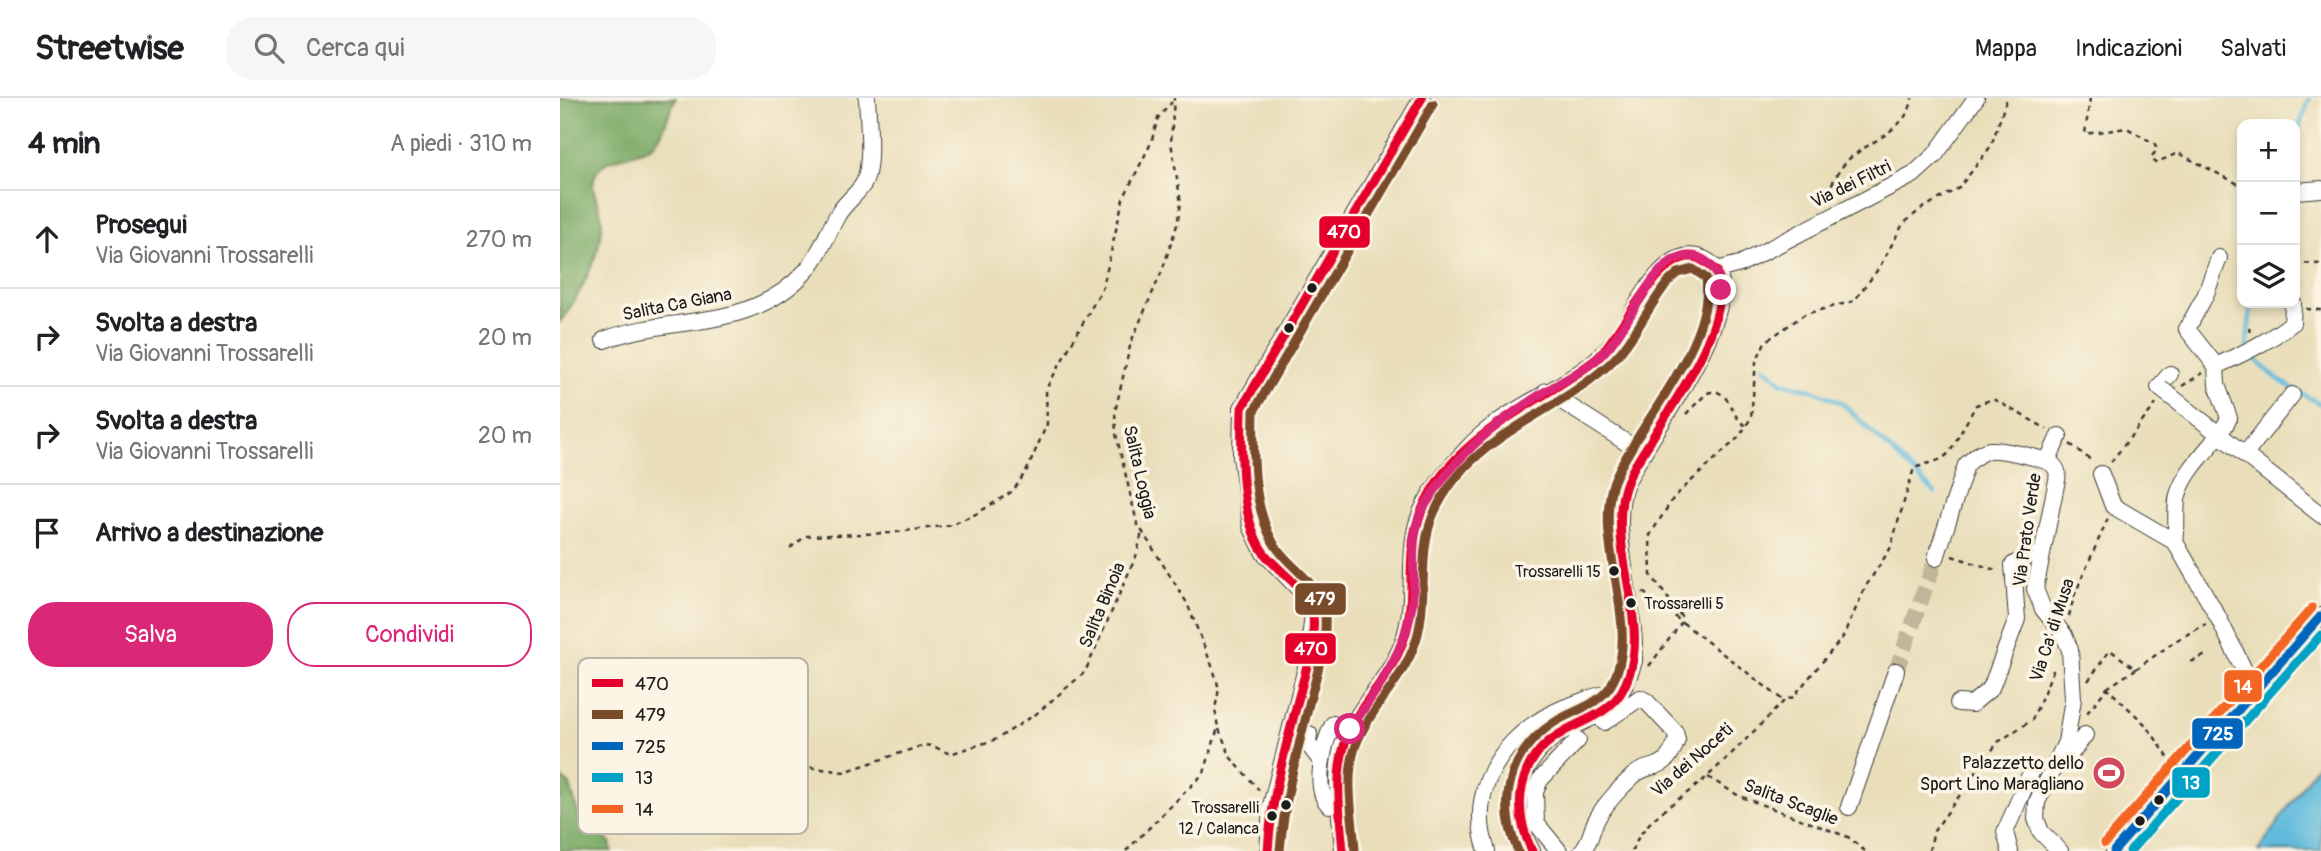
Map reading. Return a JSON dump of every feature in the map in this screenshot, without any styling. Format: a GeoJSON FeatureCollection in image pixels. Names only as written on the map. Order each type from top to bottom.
{"type":"FeatureCollection","features":[{"type":"Feature","properties":{"kind":"street","name":"Salita Ca Giana"},"geometry":{"type":"LineString","coordinates":[[604,340],[625,332],[701,323],[747,310],[772,298],[806,271],[837,215],[864,181],[868,157],[867,98]]}},
{"type":"Feature","properties":{"kind":"street"},"geometry":{"type":"LineString","coordinates":[[1268,851],[1271,806],[1307,664],[1313,615],[1300,590],[1264,552],[1251,526],[1241,456],[1242,408],[1422,98]]}},
{"type":"Feature","properties":{"kind":"street","name":"Via dei Filtri"},"geometry":{"type":"LineString","coordinates":[[1717,270],[1740,264],[1913,174],[1935,155],[1976,98]]}},
{"type":"Feature","properties":{"kind":"street"},"geometry":{"type":"LineString","coordinates":[[2300,191],[2321,189]]}},
{"type":"Feature","properties":{"kind":"street"},"geometry":{"type":"LineString","coordinates":[[1343,851],[1339,774],[1344,741],[1396,659],[1406,634],[1412,603],[1419,518],[1467,449],[1492,426],[1606,351],[1655,278],[1669,263],[1695,256],[1717,270],[1720,300],[1710,338],[1636,461],[1624,488],[1621,504],[1625,579],[1634,653],[1631,668],[1619,694],[1606,709],[1547,742],[1526,771],[1518,794],[1518,820],[1532,851]]}},
{"type":"Feature","properties":{"kind":"street"},"geometry":{"type":"LineString","coordinates":[[2175,542],[2179,524],[2178,493],[2204,453],[2221,435],[2229,418],[2217,385],[2216,366],[2187,329],[2205,296],[2219,258]]}},
{"type":"Feature","properties":{"kind":"street"},"geometry":{"type":"LineString","coordinates":[[2216,366],[2249,351],[2292,323],[2293,308]]}},
{"type":"Feature","properties":{"kind":"street"},"geometry":{"type":"LineString","coordinates":[[1546,391],[1630,444]]}},
{"type":"Feature","properties":{"kind":"street"},"geometry":{"type":"LineString","coordinates":[[2165,391],[2321,515]]}},
{"type":"Feature","properties":{"kind":"street"},"geometry":{"type":"LineString","coordinates":[[2246,453],[2292,395]]}},
{"type":"Feature","properties":{"kind":"street"},"geometry":{"type":"LineString","coordinates":[[2048,460],[2059,436]]}},
{"type":"Feature","properties":{"kind":"street","name":"Via Prato Verde"},"geometry":{"type":"LineString","coordinates":[[1937,554],[1966,465],[1978,454],[1990,450],[2048,460],[2058,473],[2035,589],[2037,599],[2064,635],[2070,650],[2073,699],[2066,742],[2037,802],[2036,819],[2041,832],[2060,851]]}},
{"type":"Feature","properties":{"kind":"street"},"geometry":{"type":"LineString","coordinates":[[2101,474],[2113,506],[2175,542],[2218,617],[2245,672],[2258,688]]}},
{"type":"Feature","properties":{"kind":"street"},"geometry":{"type":"LineString","coordinates":[[1958,703],[1972,704],[1991,688],[2019,610],[2012,581],[2013,565],[2029,555],[2041,556]]}},
{"type":"Feature","properties":{"kind":"street"},"geometry":{"type":"LineString","coordinates":[[2114,851],[2321,616]]}},
{"type":"Feature","properties":{"kind":"street"},"geometry":{"type":"LineString","coordinates":[[1849,807],[1896,671]]}},
{"type":"Feature","properties":{"kind":"street"},"geometry":{"type":"LineString","coordinates":[[1487,851],[1478,823],[1480,811],[1493,769],[1511,743],[1536,720],[1550,713],[1603,694],[1619,694]]}},
{"type":"Feature","properties":{"kind":"street"},"geometry":{"type":"LineString","coordinates":[[1582,851],[1591,840],[1597,818],[1635,774],[1656,768],[1668,758],[1677,736],[1646,701],[1640,698],[1600,724],[1591,718]]}},
{"type":"Feature","properties":{"kind":"street"},"geometry":{"type":"LineString","coordinates":[[1333,724],[1324,743],[1321,761],[1323,798],[1329,805],[1341,805]]}},
{"type":"Feature","properties":{"kind":"street"},"geometry":{"type":"LineString","coordinates":[[1308,734],[1307,744],[1321,761]]}},
{"type":"Feature","properties":{"kind":"street"},"geometry":{"type":"LineString","coordinates":[[2048,780],[2052,779],[2085,735]]}},
{"type":"Feature","properties":{"kind":"street"},"geometry":{"type":"LineString","coordinates":[[1559,851],[1536,823],[1535,792],[1540,780],[1578,740]]}},
{"type":"Feature","properties":{"kind":"street"},"geometry":{"type":"LineString","coordinates":[[2010,851],[2005,832],[2033,768]]}},
{"type":"Feature","properties":{"kind":"path"},"geometry":{"type":"LineString","coordinates":[[1821,220],[1825,200],[1840,171],[1849,159],[1899,122],[1908,112],[1912,98]]}},
{"type":"Feature","properties":{"kind":"path"},"geometry":{"type":"LineString","coordinates":[[1644,673],[1682,622],[1681,616],[1651,575],[1650,535],[1674,497],[1739,437],[1751,418],[1756,362],[1765,342],[1805,314],[1854,301],[1879,268],[1903,224],[1921,209],[1959,188],[1991,146],[2007,98]]}},
{"type":"Feature","properties":{"kind":"path"},"geometry":{"type":"LineString","coordinates":[[2090,98],[2085,134],[2127,128],[2155,144],[2157,150],[2152,156],[2155,163],[2178,153],[2237,183]]}},
{"type":"Feature","properties":{"kind":"path"},"geometry":{"type":"LineString","coordinates":[[790,548],[806,536],[890,533],[951,525],[976,514],[1013,491],[1027,470],[1047,424],[1046,389],[1103,287],[1123,199],[1151,143],[1158,118],[1174,99]]}},
{"type":"Feature","properties":{"kind":"path","name":"Salita Loggia"},"geometry":{"type":"LineString","coordinates":[[1126,851],[1204,773],[1218,728],[1215,709],[1219,689],[1194,619],[1142,532],[1131,504],[1129,480],[1121,458],[1115,412],[1130,342],[1162,271],[1177,225],[1181,202],[1171,142],[1174,99]]}},
{"type":"Feature","properties":{"kind":"path"},"geometry":{"type":"LineString","coordinates":[[2300,263],[2321,264]]}},
{"type":"Feature","properties":{"kind":"path"},"geometry":{"type":"LineString","coordinates":[[2101,474],[2165,391],[2216,366]]}},
{"type":"Feature","properties":{"kind":"path"},"geometry":{"type":"LineString","coordinates":[[1679,421],[1707,393],[1715,391],[1729,400],[1735,416],[1746,426]]}},
{"type":"Feature","properties":{"kind":"path","name":"Via dei Noceti"},"geometry":{"type":"LineString","coordinates":[[1632,851],[1635,841],[1656,817],[1708,777],[1784,701],[1793,697],[1843,637],[1866,586],[1890,549],[1914,468],[1942,459],[1950,452],[1976,405],[1993,399],[2059,436],[2089,457],[2101,474]]}},
{"type":"Feature","properties":{"kind":"path","name":"Via Ca' di Musa"},"geometry":{"type":"LineString","coordinates":[[1929,851],[1934,831],[1997,742],[2032,720],[2052,677],[2074,596],[2113,506]]}},
{"type":"Feature","properties":{"kind":"path","name":"Salita Binoia"},"geometry":{"type":"LineString","coordinates":[[808,767],[844,772],[924,745],[950,754],[997,739],[1036,714],[1090,665],[1137,554],[1142,532]]}},
{"type":"Feature","properties":{"kind":"path"},"geometry":{"type":"LineString","coordinates":[[1937,554],[2002,571]]}},
{"type":"Feature","properties":{"kind":"path"},"geometry":{"type":"LineString","coordinates":[[1625,579],[1784,701]]}},
{"type":"Feature","properties":{"kind":"path"},"geometry":{"type":"LineString","coordinates":[[2085,735],[2081,726],[2084,717],[2107,688],[2177,639],[2218,617]]}},
{"type":"Feature","properties":{"kind":"path"},"geometry":{"type":"LineString","coordinates":[[2084,687],[2110,650],[2136,669]]}},
{"type":"Feature","properties":{"kind":"path"},"geometry":{"type":"LineString","coordinates":[[2191,662],[2208,654]]}},
{"type":"Feature","properties":{"kind":"path"},"geometry":{"type":"LineString","coordinates":[[2107,688],[2147,726],[2172,763],[2179,757]]}},
{"type":"Feature","properties":{"kind":"path"},"geometry":{"type":"LineString","coordinates":[[1218,728],[1231,758],[1262,794],[1263,804],[1271,806]]}},
{"type":"Feature","properties":{"kind":"path","name":"Salita Scaglie"},"geometry":{"type":"LineString","coordinates":[[1708,777],[1738,796],[1848,836],[1865,851]]}},
{"type":"Feature","properties":{"kind":"green space"},"geometry":{"type":"Polygon","coordinates":[[[560,98],[676,98],[656,142],[642,151],[607,162],[596,173],[593,186],[602,218],[597,250],[581,289],[560,322],[560,98]]]}},
{"type":"Feature","properties":{"kind":"green space"},"geometry":{"type":"Polygon","coordinates":[[[560,777],[570,785],[578,814],[578,834],[599,834],[610,842],[612,851],[560,851],[560,777]]]}},
{"type":"Feature","properties":{"kind":"water"},"geometry":{"type":"Polygon","coordinates":[[[2321,759],[2321,851],[2258,851],[2321,759]]]}},
{"type":"Feature","properties":{"kind":"waterway"},"geometry":{"type":"LineString","coordinates":[[2300,125],[2309,98]]}},
{"type":"Feature","properties":{"kind":"waterway"},"geometry":{"type":"LineString","coordinates":[[2247,347],[2251,308]]}},
{"type":"Feature","properties":{"kind":"waterway"},"geometry":{"type":"LineString","coordinates":[[2252,354],[2275,376],[2321,404]]}},
{"type":"Feature","properties":{"kind":"waterway"},"geometry":{"type":"LineString","coordinates":[[1764,367],[1783,383],[1813,390],[1842,403],[1935,493]]}},
{"type":"Feature","properties":{"kind":"tunnel"},"geometry":{"type":"LineString","coordinates":[[1896,671],[1936,558]]}},
{"type":"Feature","properties":{"kind":"transit line","name":"470"},"geometry":{"type":"LineString","coordinates":[[1268,851],[1279,775],[1311,647],[1313,616],[1311,606],[1300,589],[1264,553],[1250,521],[1243,483],[1242,408],[1422,98]]}},
{"type":"Feature","properties":{"kind":"transit line","name":"479"},"geometry":{"type":"LineString","coordinates":[[1280,851],[1292,777],[1323,649],[1325,615],[1318,594],[1279,551],[1266,527],[1255,478],[1254,411],[1433,104]]}},
{"type":"Feature","properties":{"kind":"transit line","name":"470"},"geometry":{"type":"LineString","coordinates":[[1343,851],[1339,782],[1343,749],[1357,716],[1387,672],[1402,644],[1409,616],[1413,542],[1428,497],[1445,471],[1467,449],[1492,429],[1598,358],[1654,280],[1667,267],[1681,259],[1694,257],[1717,271],[1720,294],[1716,316],[1692,374],[1634,467],[1624,491],[1622,542],[1634,646],[1630,671],[1620,694],[1608,707],[1548,743],[1527,769],[1520,801],[1525,834],[1532,851]]}},
{"type":"Feature","properties":{"kind":"transit line","name":"479"},"geometry":{"type":"LineString","coordinates":[[1355,850],[1350,797],[1352,757],[1362,732],[1413,649],[1421,616],[1428,529],[1449,486],[1489,446],[1606,367],[1624,348],[1668,282],[1678,273],[1693,269],[1706,278],[1706,298],[1694,341],[1672,383],[1622,463],[1612,487],[1608,511],[1609,536],[1621,615],[1620,664],[1606,692],[1593,703],[1555,722],[1539,734],[1517,763],[1511,779],[1508,815],[1518,851]]}},
{"type":"Feature","properties":{"kind":"transit line","name":"14"},"geometry":{"type":"LineString","coordinates":[[2105,843],[2312,608]]}},
{"type":"Feature","properties":{"kind":"transit line","name":"725"},"geometry":{"type":"LineString","coordinates":[[2114,851],[2321,616]]}},
{"type":"Feature","properties":{"kind":"transit line","name":"13"},"geometry":{"type":"LineString","coordinates":[[2130,851],[2321,635]]}},
{"type":"Feature","properties":{"kind":"place","name":"Trossarelli 15"},"geometry":{"type":"Point","coordinates":[1614,571]}},
{"type":"Feature","properties":{"kind":"place","name":"Trossarelli 5"},"geometry":{"type":"Point","coordinates":[1631,603]}},
{"type":"Feature","properties":{"kind":"place","name":"Palazzetto dello Sport Lino Maragliano"},"geometry":{"type":"Point","coordinates":[2109,773]}},
{"type":"Feature","properties":{"kind":"place","name":"Trossarelli 12 / Calanca"},"geometry":{"type":"Point","coordinates":[1272,816]}},
{"type":"Feature","properties":{"kind":"route"},"geometry":{"type":"LineString","coordinates":[[1350,729],[1396,659],[1403,642],[1412,603],[1416,528],[1419,518],[1437,488],[1467,449],[1492,426],[1606,351],[1655,278],[1669,263],[1687,256],[1704,260],[1717,270],[1721,290]]}}]}
